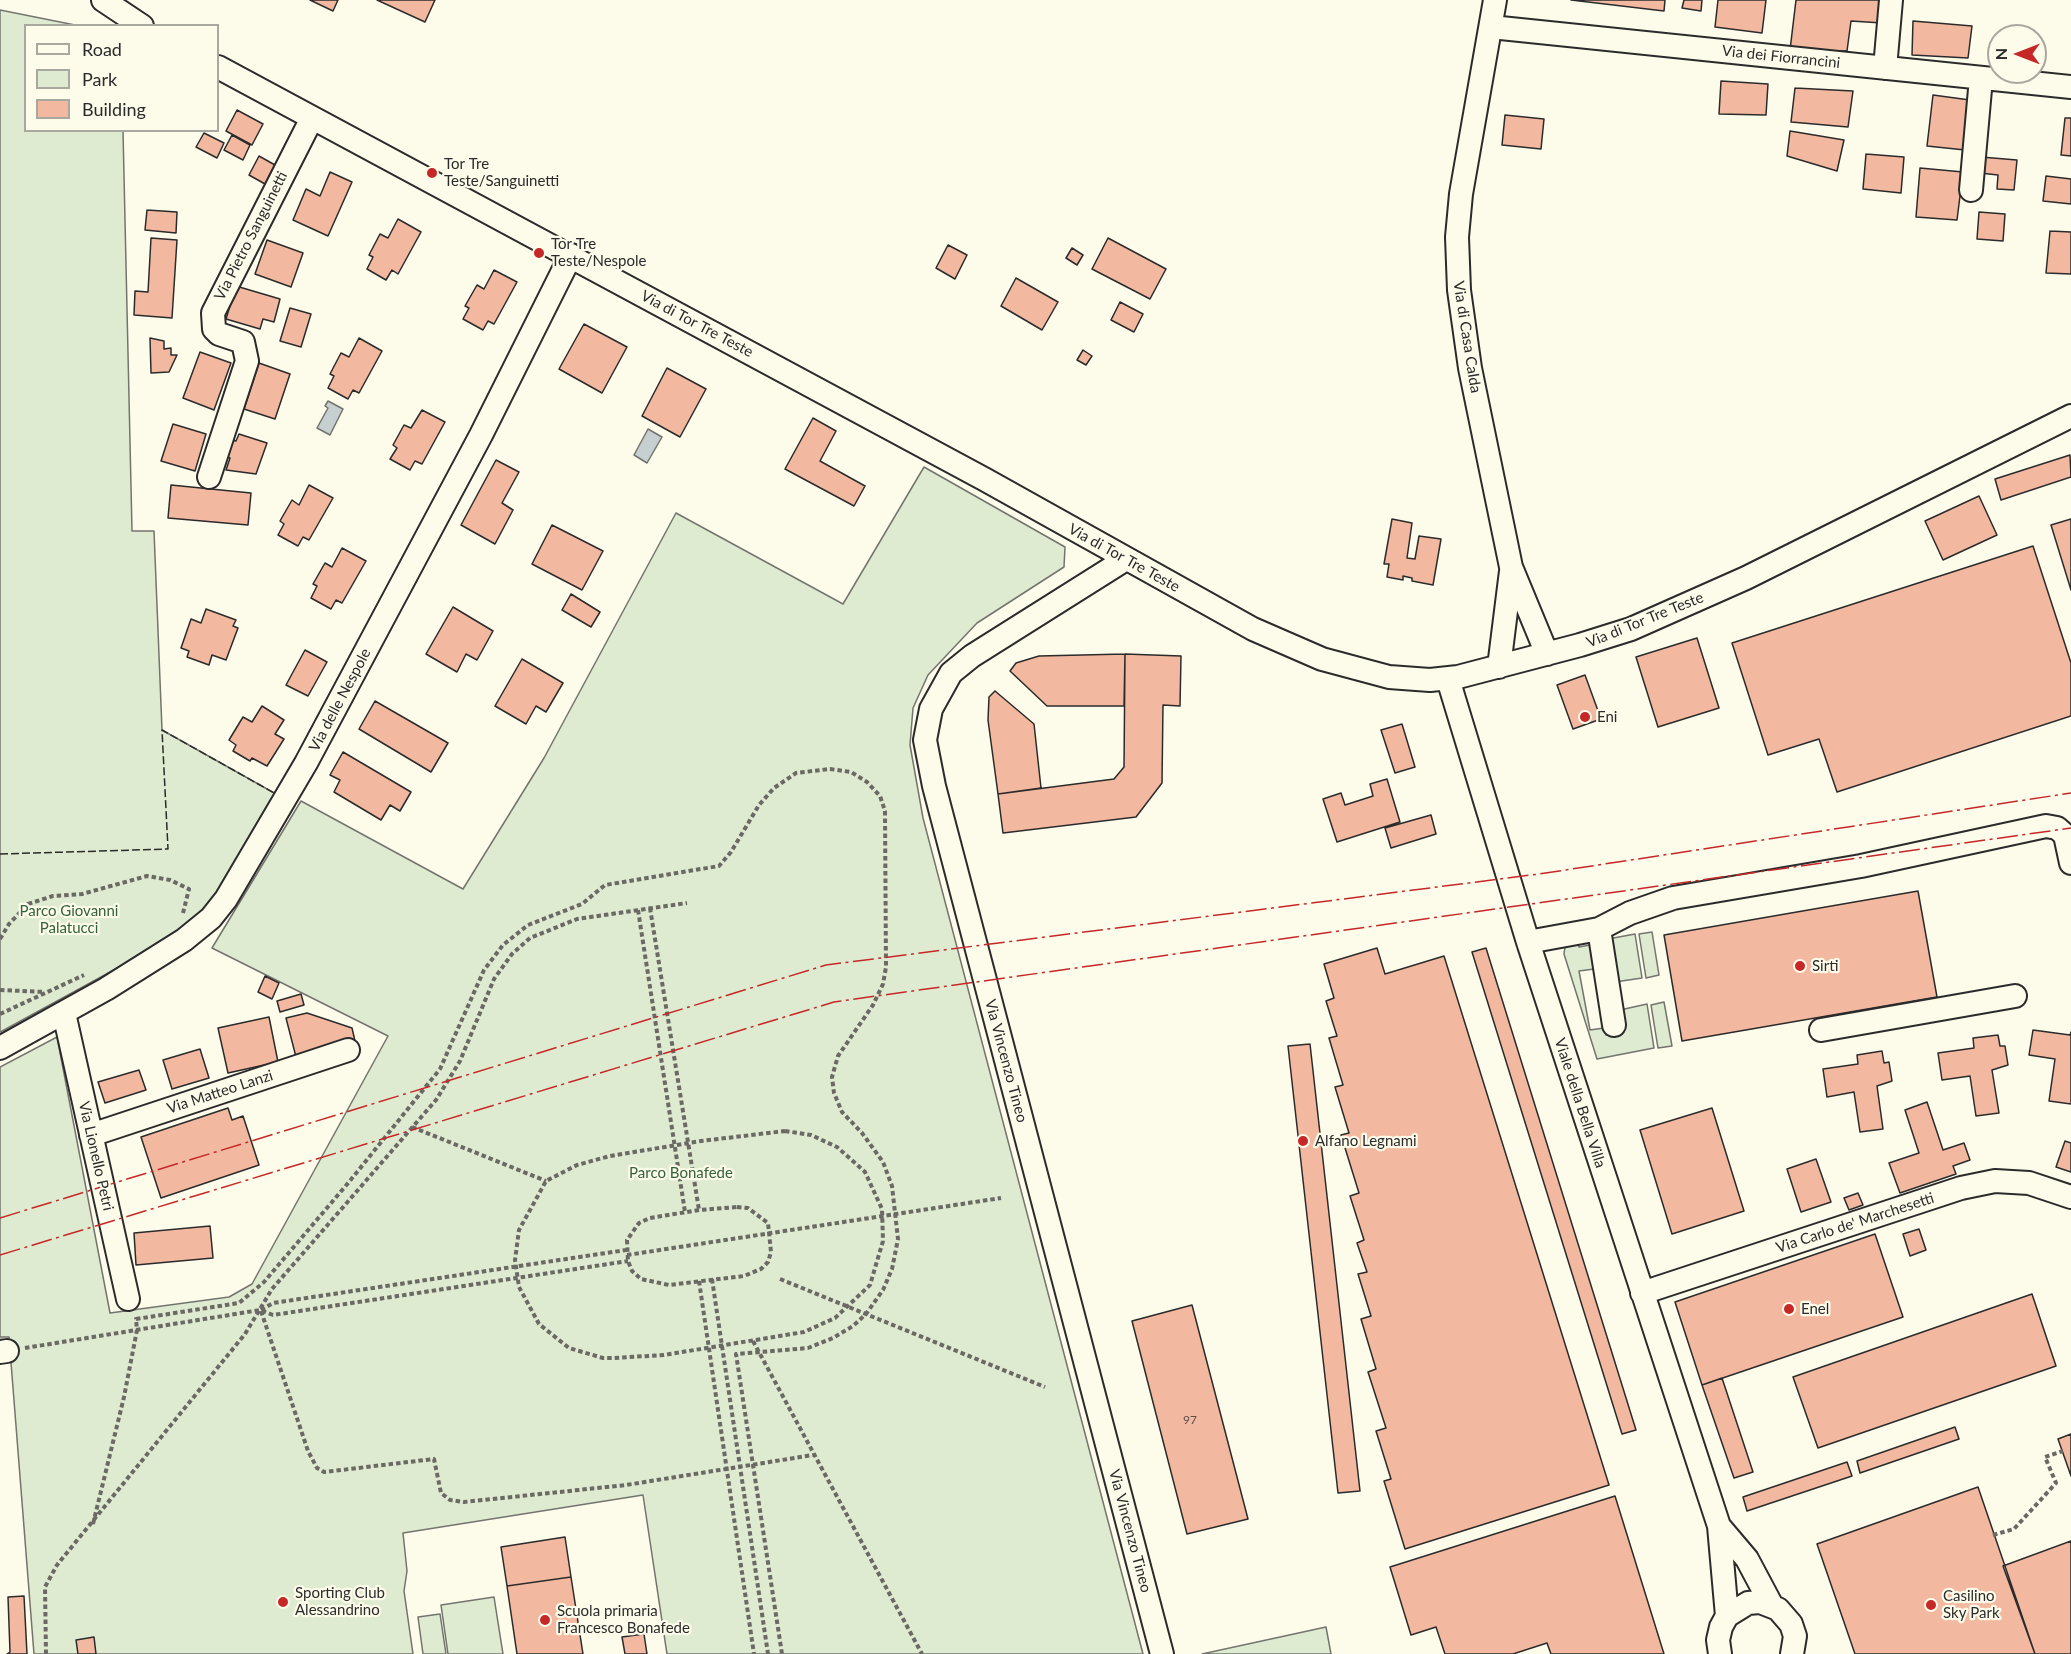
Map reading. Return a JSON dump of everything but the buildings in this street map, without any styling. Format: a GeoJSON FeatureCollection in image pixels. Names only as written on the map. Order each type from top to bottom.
{"type":"FeatureCollection","features":[{"type":"Feature","properties":{"kind":"street"},"geometry":{"type":"LineString","coordinates":[[103,0],[139,24]]}},
{"type":"Feature","properties":{"kind":"street","name":"Via di Casa Calda"},"geometry":{"type":"LineString","coordinates":[[1495,0],[1461,194],[1457,237],[1458,274],[1470,368],[1511,567],[1547,654]]}},
{"type":"Feature","properties":{"kind":"street"},"geometry":{"type":"LineString","coordinates":[[1885,68],[1891,0]]}},
{"type":"Feature","properties":{"kind":"street","name":"Via dei Fiorrancini"},"geometry":{"type":"LineString","coordinates":[[1491,27],[2071,87]]}},
{"type":"Feature","properties":{"kind":"street","name":"Via di Tor Tre Teste"},"geometry":{"type":"LineString","coordinates":[[219,68],[571,255],[1261,633],[1322,659],[1361,671],[1400,679],[1448,679],[1547,654],[1631,629],[1736,582],[2071,416]]}},
{"type":"Feature","properties":{"kind":"street"},"geometry":{"type":"LineString","coordinates":[[1971,190],[1981,78]]}},
{"type":"Feature","properties":{"kind":"street","name":"Via Pietro Sanguinetti"},"geometry":{"type":"LineString","coordinates":[[209,477],[247,361],[243,342],[219,334],[214,329],[213,313],[312,118]]}},
{"type":"Feature","properties":{"kind":"street","name":"Via delle Nespole"},"geometry":{"type":"LineString","coordinates":[[0,1048],[188,938],[211,918],[236,885],[300,775],[454,487],[571,255]]}},
{"type":"Feature","properties":{"kind":"street","name":"Via Vincenzo Tineo"},"geometry":{"type":"LineString","coordinates":[[1126,559],[961,664],[951,673],[936,697],[926,725],[925,740],[934,786],[1162,1654]]}},
{"type":"Feature","properties":{"kind":"street","name":"Via di Casa Calda"},"geometry":{"type":"LineString","coordinates":[[1499,667],[1511,567]]}},
{"type":"Feature","properties":{"kind":"street","name":"Viale della Bella Villa"},"geometry":{"type":"LineString","coordinates":[[1448,679],[1528,942],[1719,1526],[1727,1616],[1718,1640],[1720,1654]]}},
{"type":"Feature","properties":{"kind":"street"},"geometry":{"type":"LineString","coordinates":[[1528,942],[1599,929],[1630,913],[1673,898],[1861,866],[2046,826],[2057,828],[2065,835],[2071,863]]}},
{"type":"Feature","properties":{"kind":"street"},"geometry":{"type":"LineString","coordinates":[[1599,929],[1614,1025]]}},
{"type":"Feature","properties":{"kind":"street"},"geometry":{"type":"LineString","coordinates":[[1821,1029],[2015,996]]}},
{"type":"Feature","properties":{"kind":"street","name":"Via Lionello Petri"},"geometry":{"type":"LineString","coordinates":[[63,1013],[128,1299]]}},
{"type":"Feature","properties":{"kind":"street","name":"Via Matteo Lanzi"},"geometry":{"type":"LineString","coordinates":[[91,1135],[348,1050]]}},
{"type":"Feature","properties":{"kind":"street","name":"Via Carlo de' Marchesetti"},"geometry":{"type":"LineString","coordinates":[[1642,1293],[1972,1185],[1995,1181],[2029,1183],[2071,1197]]}},
{"type":"Feature","properties":{"kind":"street","name":"Viale della Bella Villa"},"geometry":{"type":"LineString","coordinates":[[1719,1526],[1747,1559],[1772,1606],[1784,1614],[1791,1624],[1794,1636],[1792,1654]]}},
{"type":"Feature","properties":{"kind":"street"},"geometry":{"type":"LineString","coordinates":[[1727,1616],[1748,1603],[1772,1606]]}},
{"type":"Feature","properties":{"kind":"path"},"geometry":{"type":"LineString","coordinates":[[93,1524],[124,1397],[137,1330],[136,1318],[239,1303],[264,1282],[349,1182],[440,1069],[484,970],[503,945],[528,925],[582,904],[605,885],[719,866],[731,852],[759,805],[774,788],[796,773],[830,769],[851,772],[867,782],[880,796],[885,812],[887,934],[883,984],[873,1005],[838,1056],[832,1077],[834,1093],[842,1112],[862,1132],[883,1162],[892,1186],[898,1239],[892,1269],[883,1290],[866,1314],[833,1338],[808,1348],[736,1354],[782,1654]]}},
{"type":"Feature","properties":{"kind":"path"},"geometry":{"type":"LineString","coordinates":[[0,939],[9,924],[28,904],[53,896],[82,894],[147,876],[170,880],[189,889],[180,917]]}},
{"type":"Feature","properties":{"kind":"path"},"geometry":{"type":"LineString","coordinates":[[46,1654],[45,1587],[57,1565],[93,1524],[245,1334],[272,1289],[436,1100],[459,1061],[494,979],[512,954],[530,938],[577,919],[687,903]]}},
{"type":"Feature","properties":{"kind":"path"},"geometry":{"type":"LineString","coordinates":[[650,908],[699,1210]]}},
{"type":"Feature","properties":{"kind":"path"},"geometry":{"type":"LineString","coordinates":[[638,910],[685,1212]]}},
{"type":"Feature","properties":{"kind":"path"},"geometry":{"type":"LineString","coordinates":[[0,1014],[94,970]]}},
{"type":"Feature","properties":{"kind":"path"},"geometry":{"type":"LineString","coordinates":[[0,990],[45,992]]}},
{"type":"Feature","properties":{"kind":"path"},"geometry":{"type":"LineString","coordinates":[[412,1127],[546,1181]]}},
{"type":"Feature","properties":{"kind":"path"},"geometry":{"type":"LineString","coordinates":[[785,1131],[811,1135],[837,1147],[865,1172],[882,1209],[883,1241],[870,1285],[835,1318],[804,1332],[708,1348],[614,1359],[603,1359],[569,1348],[539,1324],[519,1287],[516,1266],[519,1230],[546,1181],[577,1165],[675,1145],[785,1131]]}},
{"type":"Feature","properties":{"kind":"path"},"geometry":{"type":"LineString","coordinates":[[3,1351],[260,1310],[273,1303],[516,1266],[627,1255],[1001,1198]]}},
{"type":"Feature","properties":{"kind":"path"},"geometry":{"type":"LineString","coordinates":[[748,1208],[768,1223],[771,1234],[768,1262],[761,1269],[744,1276],[669,1285],[641,1279],[632,1270],[627,1255],[627,1240],[639,1223],[650,1218],[699,1210],[748,1208]]}},
{"type":"Feature","properties":{"kind":"path"},"geometry":{"type":"LineString","coordinates":[[260,1310],[273,1315],[517,1278],[627,1255]]}},
{"type":"Feature","properties":{"kind":"path"},"geometry":{"type":"LineString","coordinates":[[712,1279],[768,1654]]}},
{"type":"Feature","properties":{"kind":"path"},"geometry":{"type":"LineString","coordinates":[[780,1279],[1045,1387]]}},
{"type":"Feature","properties":{"kind":"path"},"geometry":{"type":"LineString","coordinates":[[699,1281],[754,1654]]}},
{"type":"Feature","properties":{"kind":"path"},"geometry":{"type":"LineString","coordinates":[[260,1310],[308,1451],[317,1468],[324,1472],[434,1459],[441,1493],[450,1500],[464,1502],[626,1485],[813,1455]]}},
{"type":"Feature","properties":{"kind":"path"},"geometry":{"type":"LineString","coordinates":[[753,1341],[922,1654]]}},
{"type":"Feature","properties":{"kind":"path"},"geometry":{"type":"LineString","coordinates":[[1993,1535],[2014,1528],[2056,1483],[2045,1457],[2063,1451]]}},
{"type":"Feature","properties":{"kind":"green space","name":"Parco Giovanni Palatucci"},"geometry":{"type":"Polygon","coordinates":[[[0,10],[70,24],[24,24],[24,132],[123,132],[132,531],[154,531],[162,730],[276,794],[211,901],[176,936],[0,1032],[0,10]]]}},
{"type":"Feature","properties":{"kind":"green space","name":"Parco Bonafede"},"geometry":{"type":"Polygon","coordinates":[[[924,467],[1065,547],[1064,567],[977,623],[928,675],[913,708],[910,745],[923,818],[1143,1654],[667,1654],[643,1495],[403,1533],[407,1571],[404,1591],[413,1654],[34,1654],[9,1337],[0,1337],[0,1067],[57,1037],[110,1313],[229,1297],[252,1284],[388,1036],[212,948],[301,801],[463,889],[544,758],[676,513],[843,604],[924,467]]]}},
{"type":"Feature","properties":{"kind":"green space"},"geometry":{"type":"Polygon","coordinates":[[[1652,932],[1659,975],[1646,978],[1639,934],[1652,932]]]}},
{"type":"Feature","properties":{"kind":"green space"},"geometry":{"type":"Polygon","coordinates":[[[1635,934],[1642,978],[1615,982],[1608,939],[1635,934]]]}},
{"type":"Feature","properties":{"kind":"green space"},"geometry":{"type":"Polygon","coordinates":[[[1578,943],[1579,947],[1590,945],[1594,969],[1579,971],[1590,1030],[1604,1028],[1606,1035],[1623,1032],[1620,1010],[1647,1004],[1654,1048],[1597,1059],[1564,954],[1565,947],[1578,943]]]}},
{"type":"Feature","properties":{"kind":"green space"},"geometry":{"type":"Polygon","coordinates":[[[1664,1002],[1672,1046],[1658,1048],[1651,1005],[1664,1002]]]}},
{"type":"Feature","properties":{"kind":"green space"},"geometry":{"type":"Polygon","coordinates":[[[494,1597],[503,1654],[448,1654],[441,1605],[494,1597]]]}},
{"type":"Feature","properties":{"kind":"green space"},"geometry":{"type":"Polygon","coordinates":[[[440,1614],[446,1654],[423,1654],[418,1617],[440,1614]]]}},
{"type":"Feature","properties":{"kind":"green space"},"geometry":{"type":"Polygon","coordinates":[[[1326,1627],[1331,1654],[1202,1654],[1326,1627]]]}},
{"type":"Feature","properties":{"kind":"shaded area"},"geometry":{"type":"Polygon","coordinates":[[[328,401],[343,409],[330,435],[317,428],[328,408],[325,406],[328,401]]]}},
{"type":"Feature","properties":{"kind":"shaded area"},"geometry":{"type":"Polygon","coordinates":[[[648,429],[662,437],[647,463],[634,455],[648,429]]]}},
{"type":"Feature","properties":{"kind":"fence"},"geometry":{"type":"LineString","coordinates":[[0,854],[168,849],[162,730],[276,794]]}},
{"type":"Feature","properties":{"kind":"power"},"geometry":{"type":"LineString","coordinates":[[0,1218],[826,965],[1539,874],[2071,793]]}},
{"type":"Feature","properties":{"kind":"power"},"geometry":{"type":"LineString","coordinates":[[0,1255],[834,1002],[2071,828]]}},
{"type":"Feature","properties":{"kind":"place","name":"Tor Tre Teste/Sanguinetti"},"geometry":{"type":"Point","coordinates":[432,173]}},
{"type":"Feature","properties":{"kind":"place","name":"Tor Tre Teste/Nespole"},"geometry":{"type":"Point","coordinates":[539,253]}},
{"type":"Feature","properties":{"kind":"place","name":"Eni"},"geometry":{"type":"Point","coordinates":[1585,717]}},
{"type":"Feature","properties":{"kind":"place","name":"Sirti"},"geometry":{"type":"Point","coordinates":[1800,966]}},
{"type":"Feature","properties":{"kind":"place","name":"Alfano Legnami"},"geometry":{"type":"Point","coordinates":[1303,1141]}},
{"type":"Feature","properties":{"kind":"place","name":"Enel"},"geometry":{"type":"Point","coordinates":[1789,1309]}},
{"type":"Feature","properties":{"kind":"place","name":"Sporting Club Alessandrino"},"geometry":{"type":"Point","coordinates":[283,1602]}},
{"type":"Feature","properties":{"kind":"place","name":"Casilino Sky Park"},"geometry":{"type":"Point","coordinates":[1931,1605]}},
{"type":"Feature","properties":{"kind":"place","name":"Scuola primaria Francesco Bonafede"},"geometry":{"type":"Point","coordinates":[545,1620]}}]}
